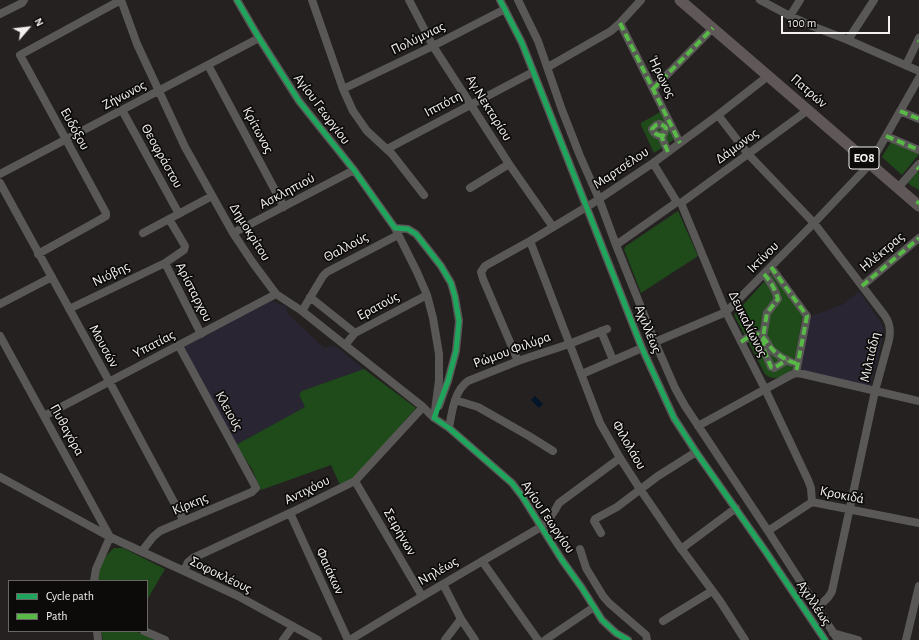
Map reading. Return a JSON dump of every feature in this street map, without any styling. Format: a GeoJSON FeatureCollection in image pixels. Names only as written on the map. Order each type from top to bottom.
{"type":"FeatureCollection","features":[{"type":"Feature","properties":{"kind":"main road","name":"Πατρών"},"geometry":{"type":"LineString","coordinates":[[680,0],[918,204]]}},
{"type":"Feature","properties":{"kind":"street","name":"Ευδόξου"},"geometry":{"type":"LineString","coordinates":[[38,254],[106,216],[105,210],[20,55],[121,0]]}},
{"type":"Feature","properties":{"kind":"street","name":"Δημοκρίτου"},"geometry":{"type":"LineString","coordinates":[[121,0],[137,44],[184,147],[233,233],[276,294],[302,311],[423,406],[434,418]]}},
{"type":"Feature","properties":{"kind":"street","name":"Αγίου Γεωργίου"},"geometry":{"type":"LineString","coordinates":[[237,0],[299,101],[354,170],[396,232],[417,272],[433,318],[439,354],[439,380],[434,418],[449,428],[512,483],[522,496],[602,620],[616,633],[628,640]]}},
{"type":"Feature","properties":{"kind":"street"},"geometry":{"type":"LineString","coordinates":[[312,0],[343,89],[354,111],[367,131],[392,154],[424,195]]}},
{"type":"Feature","properties":{"kind":"street","name":"Αγ.Νεκταρίου"},"geometry":{"type":"LineString","coordinates":[[409,0],[433,46],[509,164],[553,227]]}},
{"type":"Feature","properties":{"kind":"street","name":"Αχιλλέως"},"geometry":{"type":"LineString","coordinates":[[500,0],[522,43],[642,348],[671,411],[696,452],[736,508],[825,640]]}},
{"type":"Feature","properties":{"kind":"street","name":"Αχιλλέως"},"geometry":{"type":"LineString","coordinates":[[518,0],[538,41],[580,156],[599,199],[674,388],[838,640]]}},
{"type":"Feature","properties":{"kind":"street"},"geometry":{"type":"LineString","coordinates":[[548,67],[611,31],[640,0]]}},
{"type":"Feature","properties":{"kind":"street"},"geometry":{"type":"LineString","coordinates":[[790,16],[800,0]]}},
{"type":"Feature","properties":{"kind":"street"},"geometry":{"type":"LineString","coordinates":[[848,40],[874,0]]}},
{"type":"Feature","properties":{"kind":"street"},"geometry":{"type":"LineString","coordinates":[[0,14],[22,1]]}},
{"type":"Feature","properties":{"kind":"street"},"geometry":{"type":"LineString","coordinates":[[765,1],[790,16],[919,71]]}},
{"type":"Feature","properties":{"kind":"street","name":"Πολύμνιας"},"geometry":{"type":"LineString","coordinates":[[343,89],[433,46],[505,9]]}},
{"type":"Feature","properties":{"kind":"street","name":"Ήρωνος"},"geometry":{"type":"LineString","coordinates":[[620,23],[680,143]]}},
{"type":"Feature","properties":{"kind":"street"},"geometry":{"type":"LineString","coordinates":[[654,89],[713,28]]}},
{"type":"Feature","properties":{"kind":"street","name":"Ζήνωνος"},"geometry":{"type":"LineString","coordinates":[[0,174],[259,38]]}},
{"type":"Feature","properties":{"kind":"street"},"geometry":{"type":"LineString","coordinates":[[906,65],[919,40]]}},
{"type":"Feature","properties":{"kind":"street","name":"Κρίτωνος"},"geometry":{"type":"LineString","coordinates":[[208,65],[284,207]]}},
{"type":"Feature","properties":{"kind":"street","name":"Ιππότη"},"geometry":{"type":"LineString","coordinates":[[386,149],[533,72]]}},
{"type":"Feature","properties":{"kind":"street","name":"Μαρτσέλου"},"geometry":{"type":"LineString","coordinates":[[518,361],[483,279],[481,272],[485,266],[586,207],[653,163],[768,76]]}},
{"type":"Feature","properties":{"kind":"street","name":"Ικτίνου"},"geometry":{"type":"LineString","coordinates":[[655,342],[726,312],[771,267],[870,164],[919,78]]}},
{"type":"Feature","properties":{"kind":"street","name":"Θεοφράστου"},"geometry":{"type":"LineString","coordinates":[[122,110],[179,214]]}},
{"type":"Feature","properties":{"kind":"street","name":"Δάμωνος"},"geometry":{"type":"LineString","coordinates":[[616,245],[679,203],[808,110]]}},
{"type":"Feature","properties":{"kind":"street"},"geometry":{"type":"LineString","coordinates":[[900,111],[919,119]]}},
{"type":"Feature","properties":{"kind":"street","name":"Μιλτιάδη"},"geometry":{"type":"LineString","coordinates":[[718,115],[748,154],[814,223],[888,320],[890,327],[891,333],[875,391],[831,595],[817,607]]}},
{"type":"Feature","properties":{"kind":"street"},"geometry":{"type":"LineString","coordinates":[[662,136],[668,152]]}},
{"type":"Feature","properties":{"kind":"street"},"geometry":{"type":"LineString","coordinates":[[886,136],[919,150]]}},
{"type":"Feature","properties":{"kind":"street","name":"Δευκαλίωνος"},"geometry":{"type":"LineString","coordinates":[[653,163],[679,203],[726,312],[765,389],[808,480],[812,495],[812,502]]}},
{"type":"Feature","properties":{"kind":"street"},"geometry":{"type":"LineString","coordinates":[[470,188],[509,164]]}},
{"type":"Feature","properties":{"kind":"street"},"geometry":{"type":"LineString","coordinates":[[898,188],[918,167]]}},
{"type":"Feature","properties":{"kind":"street","name":"Ασκληπιού"},"geometry":{"type":"LineString","coordinates":[[233,233],[354,170]]}},
{"type":"Feature","properties":{"kind":"street","name":"Μουσών"},"geometry":{"type":"LineString","coordinates":[[0,183],[184,521]]}},
{"type":"Feature","properties":{"kind":"street"},"geometry":{"type":"LineString","coordinates":[[143,233],[212,196]]}},
{"type":"Feature","properties":{"kind":"street","name":"Νιόβης"},"geometry":{"type":"LineString","coordinates":[[69,309],[165,263],[182,252],[185,246],[169,219]]}},
{"type":"Feature","properties":{"kind":"street"},"geometry":{"type":"LineString","coordinates":[[396,232],[408,229],[416,234],[441,266],[451,283],[455,297],[458,321],[456,351],[448,382],[434,418]]}},
{"type":"Feature","properties":{"kind":"street","name":"Θαλλούς"},"geometry":{"type":"LineString","coordinates":[[302,311],[323,276],[327,272],[396,232]]}},
{"type":"Feature","properties":{"kind":"street","name":"Ηλέκτρας"},"geometry":{"type":"LineString","coordinates":[[862,286],[919,238]]}},
{"type":"Feature","properties":{"kind":"street","name":"Φιλολάου"},"geometry":{"type":"LineString","coordinates":[[530,241],[600,423],[640,489],[681,549],[720,601],[745,640]]}},
{"type":"Feature","properties":{"kind":"street","name":"Αρίσταρχου"},"geometry":{"type":"LineString","coordinates":[[165,263],[201,334]]}},
{"type":"Feature","properties":{"kind":"street"},"geometry":{"type":"LineString","coordinates":[[771,267],[807,316],[796,373]]}},
{"type":"Feature","properties":{"kind":"street"},"geometry":{"type":"LineString","coordinates":[[764,274],[776,290],[778,299],[767,313],[764,350],[771,367],[774,368],[787,360]]}},
{"type":"Feature","properties":{"kind":"street"},"geometry":{"type":"LineString","coordinates":[[0,304],[52,277]]}},
{"type":"Feature","properties":{"kind":"street","name":"Υπατίας"},"geometry":{"type":"LineString","coordinates":[[44,416],[276,294]]}},
{"type":"Feature","properties":{"kind":"street","name":"Ερατούς"},"geometry":{"type":"LineString","coordinates":[[345,345],[355,333],[426,296]]}},
{"type":"Feature","properties":{"kind":"street"},"geometry":{"type":"LineString","coordinates":[[310,297],[355,333]]}},
{"type":"Feature","properties":{"kind":"street","name":"Ρώμου Φιλύρα"},"geometry":{"type":"LineString","coordinates":[[449,428],[455,400],[463,385],[475,377],[604,330],[613,360]]}},
{"type":"Feature","properties":{"kind":"street"},"geometry":{"type":"LineString","coordinates":[[741,342],[755,334],[760,335],[764,337],[771,349],[780,357],[798,364]]}},
{"type":"Feature","properties":{"kind":"street","name":"Πυθαγόρα"},"geometry":{"type":"LineString","coordinates":[[0,336],[110,537]]}},
{"type":"Feature","properties":{"kind":"street","name":"Κλειούς"},"geometry":{"type":"LineString","coordinates":[[179,346],[256,488]]}},
{"type":"Feature","properties":{"kind":"street"},"geometry":{"type":"LineString","coordinates":[[582,374],[642,348]]}},
{"type":"Feature","properties":{"kind":"street"},"geometry":{"type":"LineString","coordinates":[[698,426],[796,373],[919,402]]}},
{"type":"Feature","properties":{"kind":"street"},"geometry":{"type":"LineString","coordinates":[[455,400],[478,407],[553,451]]}},
{"type":"Feature","properties":{"kind":"street","name":"Αντιχόου"},"geometry":{"type":"LineString","coordinates":[[184,571],[188,562],[193,558],[355,481],[423,406]]}},
{"type":"Feature","properties":{"kind":"street"},"geometry":{"type":"LineString","coordinates":[[602,533],[594,521],[595,519],[617,507],[658,476],[696,452]]}},
{"type":"Feature","properties":{"kind":"street","name":"Νηλέως"},"geometry":{"type":"LineString","coordinates":[[349,640],[541,527],[554,513],[559,503],[620,458]]}},
{"type":"Feature","properties":{"kind":"street","name":"Σοφοκλέους"},"geometry":{"type":"LineString","coordinates":[[0,477],[110,537],[238,596],[318,640]]}},
{"type":"Feature","properties":{"kind":"street","name":"Σειρήνων"},"geometry":{"type":"LineString","coordinates":[[355,481],[422,596]]}},
{"type":"Feature","properties":{"kind":"street","name":"Κίρκης"},"geometry":{"type":"LineString","coordinates":[[142,551],[160,531],[252,492],[256,488]]}},
{"type":"Feature","properties":{"kind":"street","name":"Κροκιδά"},"geometry":{"type":"LineString","coordinates":[[768,532],[812,502],[919,524]]}},
{"type":"Feature","properties":{"kind":"street"},"geometry":{"type":"LineString","coordinates":[[681,549],[736,508]]}},
{"type":"Feature","properties":{"kind":"street","name":"Φαιάκων"},"geometry":{"type":"LineString","coordinates":[[290,513],[349,640]]}},
{"type":"Feature","properties":{"kind":"street"},"geometry":{"type":"LineString","coordinates":[[94,580],[96,569],[110,537]]}},
{"type":"Feature","properties":{"kind":"street"},"geometry":{"type":"LineString","coordinates":[[580,549],[586,568],[603,596],[646,635],[647,640]]}},
{"type":"Feature","properties":{"kind":"street"},"geometry":{"type":"LineString","coordinates":[[482,561],[538,640]]}},
{"type":"Feature","properties":{"kind":"street"},"geometry":{"type":"LineString","coordinates":[[443,584],[461,619],[475,640]]}},
{"type":"Feature","properties":{"kind":"street"},"geometry":{"type":"LineString","coordinates":[[906,640],[919,586]]}},
{"type":"Feature","properties":{"kind":"street"},"geometry":{"type":"LineString","coordinates":[[663,621],[712,591]]}},
{"type":"Feature","properties":{"kind":"street"},"geometry":{"type":"LineString","coordinates":[[546,640],[594,607]]}},
{"type":"Feature","properties":{"kind":"street"},"geometry":{"type":"LineString","coordinates":[[445,640],[461,619]]}},
{"type":"Feature","properties":{"kind":"street"},"geometry":{"type":"LineString","coordinates":[[284,640],[293,626]]}},
{"type":"Feature","properties":{"kind":"street"},"geometry":{"type":"LineString","coordinates":[[146,632],[165,640]]}},
{"type":"Feature","properties":{"kind":"street"},"geometry":{"type":"LineString","coordinates":[[834,633],[858,640]]}},
{"type":"Feature","properties":{"kind":"shaded area"},"geometry":{"type":"Polygon","coordinates":[[[859,291],[882,324],[884,333],[870,388],[800,369],[811,316],[844,304],[859,291]]]}},
{"type":"Feature","properties":{"kind":"shaded area"},"geometry":{"type":"Polygon","coordinates":[[[271,301],[286,306],[288,314],[324,348],[335,346],[364,369],[302,391],[299,394],[306,407],[236,445],[182,347],[271,301]]]}},
{"type":"Feature","properties":{"kind":"green space"},"geometry":{"type":"Polygon","coordinates":[[[662,111],[675,139],[654,153],[641,123],[662,111]]]}},
{"type":"Feature","properties":{"kind":"green space"},"geometry":{"type":"Polygon","coordinates":[[[891,142],[919,153],[902,175],[882,157],[891,142]]]}},
{"type":"Feature","properties":{"kind":"green space"},"geometry":{"type":"Polygon","coordinates":[[[917,172],[919,172],[919,190],[908,183],[917,172]]]}},
{"type":"Feature","properties":{"kind":"green space"},"geometry":{"type":"Polygon","coordinates":[[[678,211],[698,256],[641,293],[624,249],[626,246],[678,211]]]}},
{"type":"Feature","properties":{"kind":"green space"},"geometry":{"type":"Polygon","coordinates":[[[772,273],[803,314],[793,369],[783,376],[776,378],[768,377],[765,374],[734,315],[772,273]]]}},
{"type":"Feature","properties":{"kind":"green space"},"geometry":{"type":"Polygon","coordinates":[[[364,369],[416,408],[354,479],[340,485],[331,465],[261,490],[252,469],[236,445],[305,407],[299,394],[302,391],[364,369]]]}},
{"type":"Feature","properties":{"kind":"green space"},"geometry":{"type":"Polygon","coordinates":[[[114,548],[123,548],[165,569],[148,598],[148,580],[97,580],[102,563],[114,548]]]}},
{"type":"Feature","properties":{"kind":"green space"},"geometry":{"type":"Polygon","coordinates":[[[101,632],[137,632],[156,640],[103,640],[101,632]]]}},
{"type":"Feature","properties":{"kind":"water"},"geometry":{"type":"Polygon","coordinates":[[[535,396],[543,404],[539,408],[531,400],[535,396]]]}},
{"type":"Feature","properties":{"kind":"marked path"},"geometry":{"type":"LineString","coordinates":[[620,23],[680,143]]}},
{"type":"Feature","properties":{"kind":"marked path"},"geometry":{"type":"LineString","coordinates":[[653,89],[713,28]]}},
{"type":"Feature","properties":{"kind":"marked path"},"geometry":{"type":"LineString","coordinates":[[900,111],[919,119]]}},
{"type":"Feature","properties":{"kind":"marked path"},"geometry":{"type":"LineString","coordinates":[[662,136],[653,131],[652,129],[656,125],[660,124],[666,128],[662,138],[668,152]]}},
{"type":"Feature","properties":{"kind":"marked path"},"geometry":{"type":"LineString","coordinates":[[886,136],[919,150]]}},
{"type":"Feature","properties":{"kind":"marked path"},"geometry":{"type":"LineString","coordinates":[[862,286],[919,238]]}},
{"type":"Feature","properties":{"kind":"marked path"},"geometry":{"type":"LineString","coordinates":[[771,267],[807,316],[796,373]]}},
{"type":"Feature","properties":{"kind":"marked path"},"geometry":{"type":"LineString","coordinates":[[764,274],[776,292],[778,299],[767,313],[763,337],[764,350],[771,367],[774,368],[787,360]]}},
{"type":"Feature","properties":{"kind":"marked path"},"geometry":{"type":"LineString","coordinates":[[741,342],[753,335],[760,335],[778,355],[798,364]]}},
{"type":"Feature","properties":{"kind":"cycle path"},"geometry":{"type":"LineString","coordinates":[[237,0],[299,101],[354,170],[395,228],[408,229],[416,234],[441,266],[451,283],[459,321],[456,351],[448,381],[434,418],[449,428],[512,483],[522,496],[602,620],[616,633],[628,640]]}},
{"type":"Feature","properties":{"kind":"cycle path"},"geometry":{"type":"LineString","coordinates":[[500,0],[522,43],[642,348],[674,418],[825,640]]}}]}
